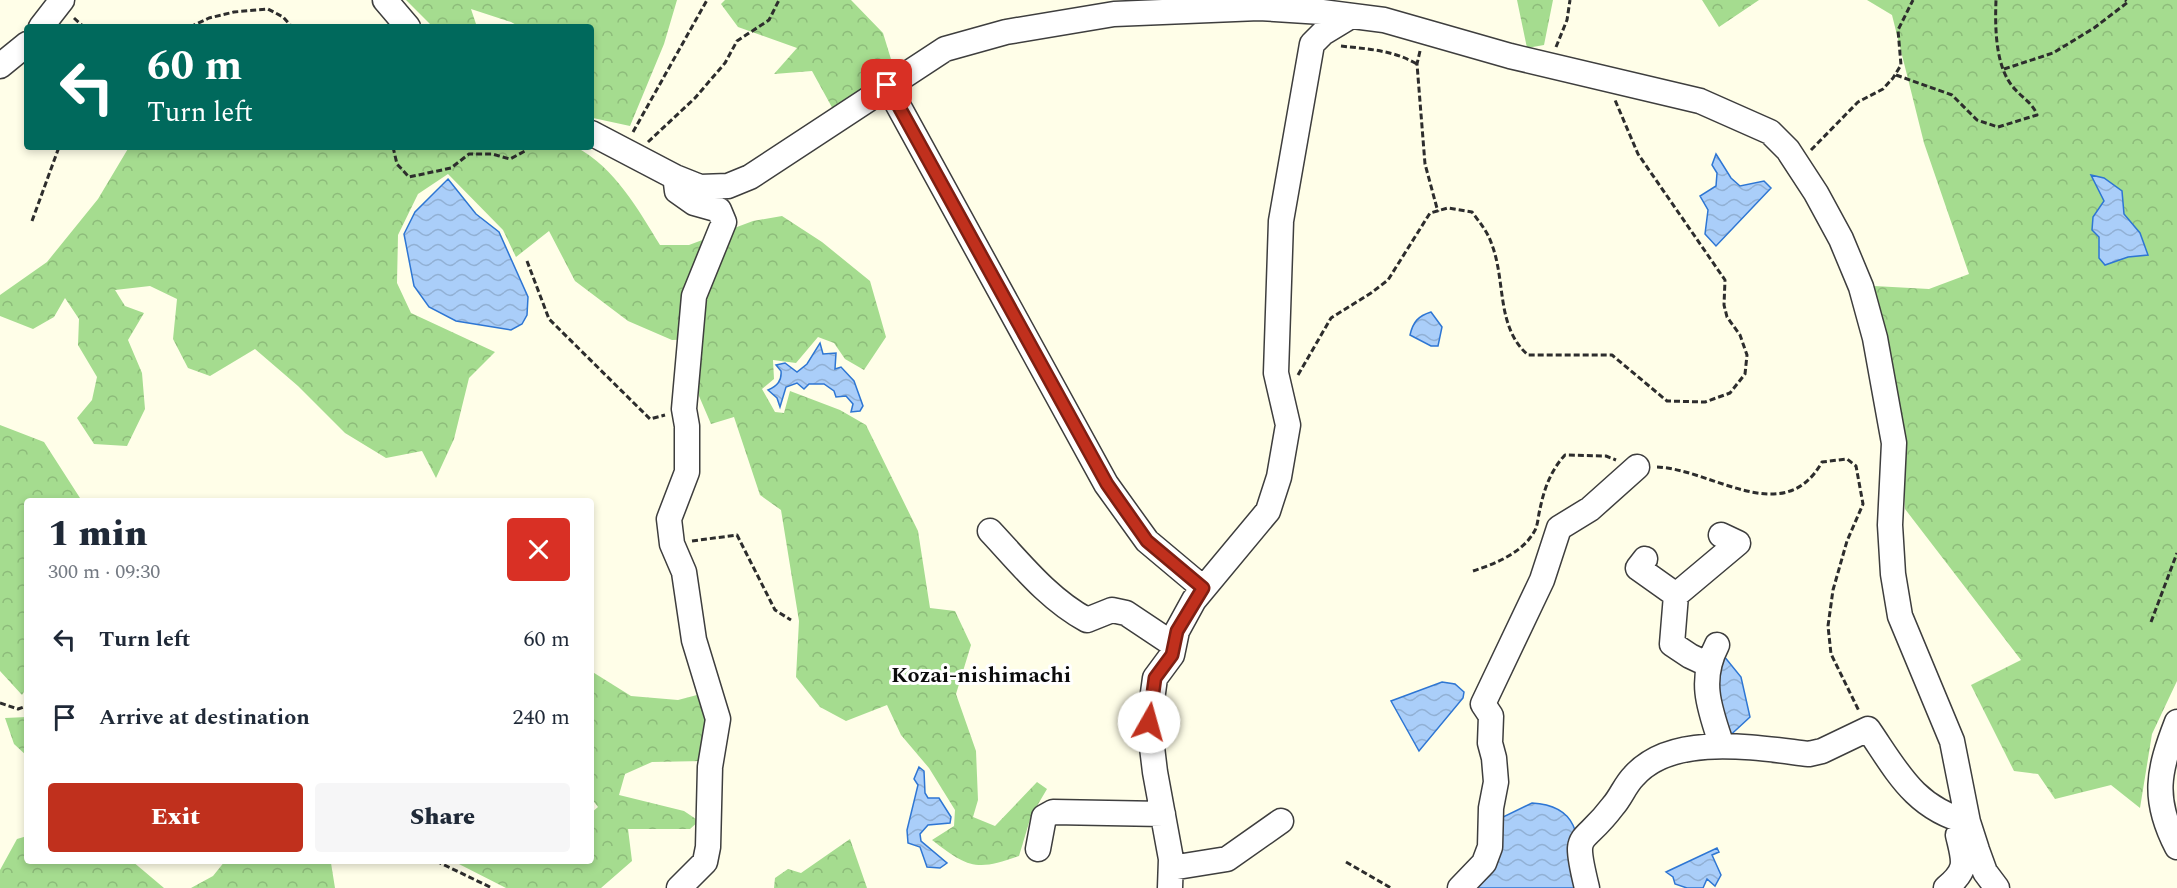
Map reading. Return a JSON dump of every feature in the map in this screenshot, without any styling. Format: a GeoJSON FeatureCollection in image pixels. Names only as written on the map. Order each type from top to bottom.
{"type":"FeatureCollection","features":[{"type":"Feature","properties":{"kind":"street"},"geometry":{"type":"LineString","coordinates":[[43,24],[62,0]]}},
{"type":"Feature","properties":{"kind":"street"},"geometry":{"type":"LineString","coordinates":[[384,0],[405,24]]}},
{"type":"Feature","properties":{"kind":"street"},"geometry":{"type":"LineString","coordinates":[[594,136],[675,177],[700,187],[728,186],[750,177],[945,49],[1006,32],[1114,14],[1259,8],[1384,20],[1424,33],[1700,101],[1746,119],[1770,132],[1797,164],[1841,239],[1861,287],[1875,338],[1894,443],[1890,525],[1893,574],[1900,616],[1952,741],[1968,822],[1985,872],[1997,888]]}},
{"type":"Feature","properties":{"kind":"street"},"geometry":{"type":"LineString","coordinates":[[1281,821],[1227,859],[1170,878],[1149,722],[1155,678],[1172,655],[1177,631],[1203,588],[1268,511],[1279,477],[1288,425],[1276,373],[1281,221],[1312,44],[1323,33],[1351,16]]}},
{"type":"Feature","properties":{"kind":"street"},"geometry":{"type":"LineString","coordinates":[[0,66],[24,46]]}},
{"type":"Feature","properties":{"kind":"street"},"geometry":{"type":"LineString","coordinates":[[887,85],[1107,484],[1147,541],[1203,588]]}},
{"type":"Feature","properties":{"kind":"street"},"geometry":{"type":"LineString","coordinates":[[675,177],[677,191],[694,202],[718,210],[724,222],[694,296],[684,409],[687,426],[687,472],[669,519],[672,544],[684,572],[694,640],[718,720],[710,766],[708,847],[705,862],[679,888]]}},
{"type":"Feature","properties":{"kind":"street"},"geometry":{"type":"LineString","coordinates":[[1460,888],[1484,863],[1490,847],[1491,808],[1496,782],[1490,743],[1491,716],[1483,704],[1542,580],[1559,528],[1590,509],[1637,467]]}},
{"type":"Feature","properties":{"kind":"street"},"geometry":{"type":"LineString","coordinates":[[990,531],[1051,596],[1071,611],[1087,620],[1112,610],[1126,613],[1174,645]]}},
{"type":"Feature","properties":{"kind":"street"},"geometry":{"type":"LineString","coordinates":[[1721,535],[1738,543],[1676,595],[1672,644],[1690,657],[1712,654],[1706,685],[1710,711],[1722,746]]}},
{"type":"Feature","properties":{"kind":"street"},"geometry":{"type":"LineString","coordinates":[[1645,559],[1638,568],[1676,595]]}},
{"type":"Feature","properties":{"kind":"street"},"geometry":{"type":"LineString","coordinates":[[2177,722],[2163,759],[2158,794],[2165,820],[2177,848]]}},
{"type":"Feature","properties":{"kind":"street"},"geometry":{"type":"LineString","coordinates":[[1587,888],[1578,851],[1583,836],[1612,808],[1634,775],[1657,758],[1681,750],[1722,746],[1809,754],[1822,751],[1868,729],[1910,790],[1945,816],[1968,822]]}},
{"type":"Feature","properties":{"kind":"street"},"geometry":{"type":"LineString","coordinates":[[1038,849],[1044,817],[1053,813],[1163,814]]}},
{"type":"Feature","properties":{"kind":"street"},"geometry":{"type":"LineString","coordinates":[[1946,888],[1961,876],[1965,862],[1958,835],[1968,822]]}},
{"type":"Feature","properties":{"kind":"path"},"geometry":{"type":"LineString","coordinates":[[630,136],[707,0]]}},
{"type":"Feature","properties":{"kind":"path"},"geometry":{"type":"LineString","coordinates":[[639,140],[647,143],[695,98],[725,63],[737,41],[769,20],[779,0]]}},
{"type":"Feature","properties":{"kind":"path"},"geometry":{"type":"LineString","coordinates":[[1549,65],[1567,20],[1570,0]]}},
{"type":"Feature","properties":{"kind":"path"},"geometry":{"type":"LineString","coordinates":[[1797,164],[1858,102],[1883,89],[1896,75],[1901,65],[1898,30],[1913,0]]}},
{"type":"Feature","properties":{"kind":"path"},"geometry":{"type":"LineString","coordinates":[[1896,75],[1952,95],[1977,120],[1998,128],[2037,115],[2035,109],[2011,85],[2004,69],[1995,30],[1996,0]]}},
{"type":"Feature","properties":{"kind":"path"},"geometry":{"type":"LineString","coordinates":[[2004,69],[2053,53],[2094,28],[2128,2],[2125,0]]}},
{"type":"Feature","properties":{"kind":"path"},"geometry":{"type":"LineString","coordinates":[[196,24],[209,18],[234,12],[268,9],[283,17],[289,24]]}},
{"type":"Feature","properties":{"kind":"path"},"geometry":{"type":"LineString","coordinates":[[1424,33],[1417,64],[1425,164],[1438,212]]}},
{"type":"Feature","properties":{"kind":"path"},"geometry":{"type":"LineString","coordinates":[[1312,44],[1377,49],[1404,56],[1417,64]]}},
{"type":"Feature","properties":{"kind":"path"},"geometry":{"type":"LineString","coordinates":[[1283,404],[1331,318],[1388,280],[1430,213],[1448,208],[1472,212],[1485,228],[1493,246],[1508,329],[1515,344],[1528,355],[1612,355],[1667,401],[1706,402],[1730,393],[1745,374],[1747,355],[1740,335],[1727,317],[1724,305],[1725,280],[1638,154],[1606,79]]}},
{"type":"Feature","properties":{"kind":"path"},"geometry":{"type":"LineString","coordinates":[[32,221],[58,150]]}},
{"type":"Feature","properties":{"kind":"path"},"geometry":{"type":"LineString","coordinates":[[394,150],[397,164],[409,177],[451,168],[469,154],[492,154],[510,159],[526,150]]}},
{"type":"Feature","properties":{"kind":"path"},"geometry":{"type":"LineString","coordinates":[[527,261],[549,319],[650,419],[684,409]]}},
{"type":"Feature","properties":{"kind":"path"},"geometry":{"type":"LineString","coordinates":[[672,544],[737,535],[775,610],[791,620]]}},
{"type":"Feature","properties":{"kind":"path"},"geometry":{"type":"LineString","coordinates":[[2151,622],[2177,553]]}},
{"type":"Feature","properties":{"kind":"path"},"geometry":{"type":"LineString","coordinates":[[0,704],[18,709],[24,707]]}},
{"type":"Feature","properties":{"kind":"path"},"geometry":{"type":"LineString","coordinates":[[1346,862],[1391,888]]}},
{"type":"Feature","properties":{"kind":"path"},"geometry":{"type":"LineString","coordinates":[[442,864],[492,888]]}},
{"type":"Feature","properties":{"kind":"green space"},"geometry":{"type":"Polygon","coordinates":[[[406,0],[677,0],[664,44],[630,126],[594,118],[594,24],[515,24],[471,9],[476,24],[430,24],[406,0]]]}},
{"type":"Feature","properties":{"kind":"green space"},"geometry":{"type":"Polygon","coordinates":[[[725,0],[851,0],[883,33],[894,69],[834,111],[812,71],[774,74],[797,48],[738,27],[721,4],[725,0]]]}},
{"type":"Feature","properties":{"kind":"green space"},"geometry":{"type":"Polygon","coordinates":[[[1517,0],[1553,0],[1544,45],[1527,48],[1517,0]]]}},
{"type":"Feature","properties":{"kind":"green space"},"geometry":{"type":"Polygon","coordinates":[[[1702,0],[1759,0],[1719,27],[1702,0]]]}},
{"type":"Feature","properties":{"kind":"green space"},"geometry":{"type":"Polygon","coordinates":[[[1867,0],[2177,0],[2177,681],[2152,734],[2140,808],[2111,785],[2055,799],[2038,774],[2014,771],[1971,685],[2021,660],[1905,509],[1901,422],[1874,286],[1929,289],[1969,274],[1924,143],[1892,15],[1867,0]]]}},
{"type":"Feature","properties":{"kind":"green space"},"geometry":{"type":"Polygon","coordinates":[[[127,150],[581,150],[614,178],[660,245],[689,245],[753,221],[782,216],[822,242],[870,281],[886,337],[864,370],[845,359],[834,343],[818,337],[796,363],[773,360],[774,379],[762,389],[775,412],[784,413],[790,391],[840,410],[866,425],[918,531],[930,608],[955,611],[971,645],[956,694],[976,751],[978,800],[973,817],[995,826],[1037,782],[1047,789],[1031,816],[1019,856],[992,864],[972,864],[954,856],[932,840],[954,826],[955,810],[929,768],[901,735],[887,705],[846,721],[820,707],[796,677],[799,621],[781,510],[760,495],[734,417],[711,424],[699,396],[696,339],[672,340],[628,321],[575,281],[549,231],[516,257],[503,230],[448,174],[418,194],[398,235],[397,283],[411,313],[495,352],[469,378],[454,439],[436,478],[422,451],[386,458],[345,433],[298,386],[255,349],[210,376],[188,368],[173,339],[177,299],[150,286],[115,290],[125,306],[144,313],[128,340],[142,373],[145,409],[127,446],[94,444],[77,418],[92,400],[97,377],[78,345],[79,319],[65,298],[54,317],[33,329],[0,316],[0,295],[47,262],[98,199],[127,150]]]}},
{"type":"Feature","properties":{"kind":"green space"},"geometry":{"type":"Polygon","coordinates":[[[0,425],[44,442],[80,498],[24,498],[24,692],[22,695],[0,671],[0,425]]]}},
{"type":"Feature","properties":{"kind":"green space"},"geometry":{"type":"Polygon","coordinates":[[[594,673],[631,696],[678,700],[697,695],[710,719],[703,761],[652,762],[625,774],[619,795],[684,811],[699,821],[690,829],[628,829],[632,861],[601,888],[506,888],[459,864],[594,864],[594,810],[598,807],[594,802],[594,673]]]}},
{"type":"Feature","properties":{"kind":"green space"},"geometry":{"type":"Polygon","coordinates":[[[24,717],[24,753],[14,744],[5,718],[24,717]]]}},
{"type":"Feature","properties":{"kind":"green space"},"geometry":{"type":"Polygon","coordinates":[[[24,837],[24,864],[136,864],[164,888],[0,888],[0,870],[17,839],[24,837]]]}},
{"type":"Feature","properties":{"kind":"green space"},"geometry":{"type":"Polygon","coordinates":[[[850,839],[867,888],[774,888],[775,878],[788,869],[801,873],[850,839]]]}},
{"type":"Feature","properties":{"kind":"green space"},"geometry":{"type":"Polygon","coordinates":[[[223,864],[331,864],[335,888],[191,888],[213,876],[223,864]]]}},
{"type":"Feature","properties":{"kind":"water"},"geometry":{"type":"Polygon","coordinates":[[[1716,154],[1731,178],[1740,186],[1764,181],[1771,188],[1716,246],[1705,234],[1708,210],[1700,196],[1716,186],[1717,173],[1712,165],[1716,154]]]}},
{"type":"Feature","properties":{"kind":"water"},"geometry":{"type":"Polygon","coordinates":[[[2091,175],[2104,178],[2122,191],[2124,214],[2140,233],[2148,255],[2128,257],[2105,265],[2099,258],[2099,237],[2092,230],[2093,217],[2104,201],[2091,175]]]}},
{"type":"Feature","properties":{"kind":"water"},"geometry":{"type":"Polygon","coordinates":[[[448,179],[476,214],[499,232],[528,297],[527,315],[522,324],[511,330],[456,321],[429,307],[414,286],[404,234],[415,212],[448,179]]]}},
{"type":"Feature","properties":{"kind":"water"},"geometry":{"type":"Polygon","coordinates":[[[1431,312],[1442,327],[1438,346],[1431,346],[1410,335],[1417,320],[1431,312]]]}},
{"type":"Feature","properties":{"kind":"water"},"geometry":{"type":"Polygon","coordinates":[[[820,343],[823,354],[836,353],[835,369],[841,367],[854,381],[863,406],[860,411],[851,412],[853,404],[846,396],[836,397],[834,391],[824,384],[809,384],[804,389],[797,383],[786,387],[780,407],[777,398],[768,390],[781,378],[781,371],[776,365],[785,363],[797,372],[807,364],[820,343]]]}},
{"type":"Feature","properties":{"kind":"water"},"geometry":{"type":"Polygon","coordinates":[[[1719,650],[1741,677],[1750,717],[1723,742],[1712,710],[1719,650]]]}},
{"type":"Feature","properties":{"kind":"water"},"geometry":{"type":"Polygon","coordinates":[[[1442,682],[1455,684],[1464,692],[1463,698],[1419,751],[1391,701],[1442,682]]]}},
{"type":"Feature","properties":{"kind":"water"},"geometry":{"type":"Polygon","coordinates":[[[919,767],[924,771],[925,793],[928,798],[939,798],[951,817],[950,823],[928,825],[920,834],[921,841],[947,863],[940,868],[927,867],[920,847],[908,843],[907,830],[918,785],[914,779],[919,767]]]}},
{"type":"Feature","properties":{"kind":"water"},"geometry":{"type":"Polygon","coordinates":[[[1532,803],[1549,806],[1562,812],[1570,820],[1578,844],[1579,888],[1468,888],[1503,817],[1532,803]]]}},
{"type":"Feature","properties":{"kind":"water"},"geometry":{"type":"Polygon","coordinates":[[[1717,848],[1719,852],[1712,855],[1721,875],[1715,886],[1707,879],[1703,888],[1687,888],[1675,884],[1673,877],[1666,872],[1717,848]]]}},
{"type":"Feature","properties":{"kind":"district","name":"Kozai-nishimachi"},"geometry":{"type":"Point","coordinates":[981,675]}},
{"type":"Feature","properties":{"kind":"route"},"geometry":{"type":"LineString","coordinates":[[887,85],[1107,484],[1147,541],[1175,567],[1203,588],[1177,631],[1172,655],[1155,678],[1149,722]]}}]}
